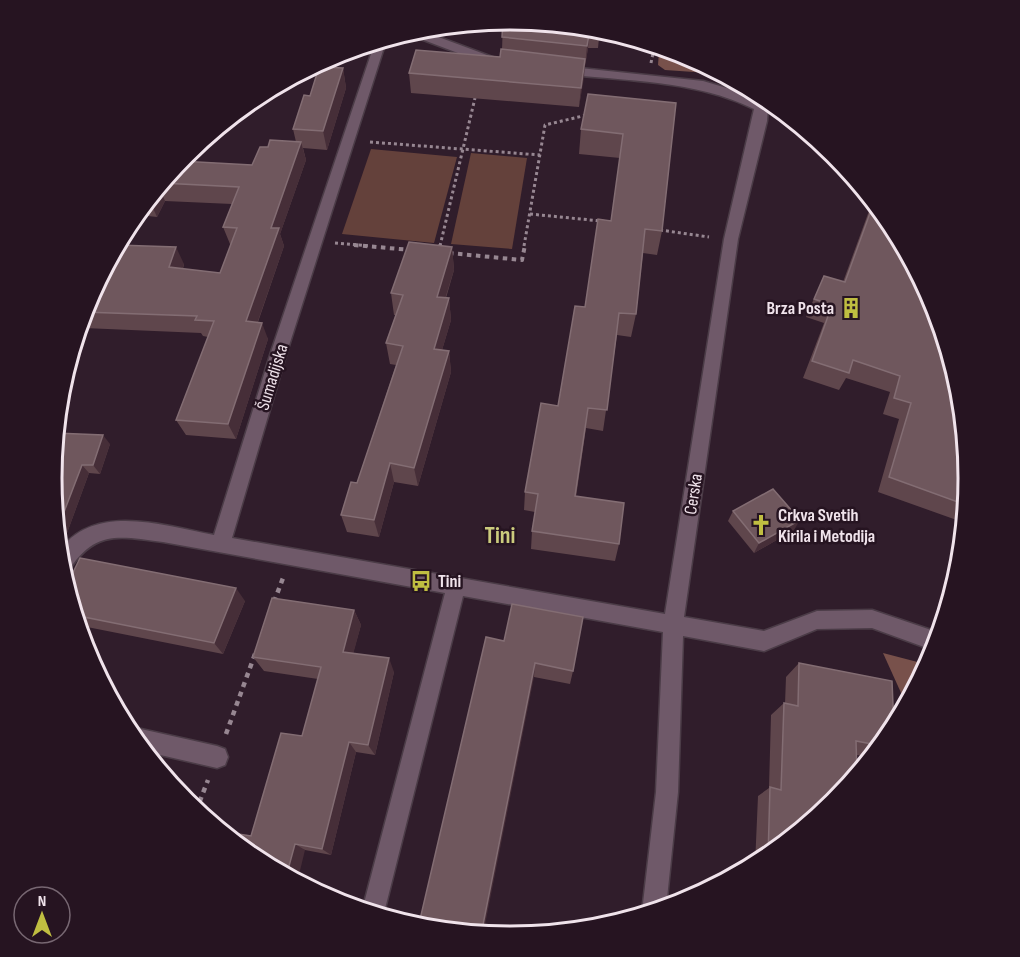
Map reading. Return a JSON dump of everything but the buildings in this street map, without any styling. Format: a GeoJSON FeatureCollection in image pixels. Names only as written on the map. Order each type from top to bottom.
{"type":"FeatureCollection","features":[{"type":"Feature","properties":{"kind":"street"},"geometry":{"type":"LineString","coordinates":[[427,38],[487,61],[509,64]]}},
{"type":"Feature","properties":{"kind":"street","name":"Šumadijska"},"geometry":{"type":"LineString","coordinates":[[221,544],[283,340],[379,50]]}},
{"type":"Feature","properties":{"kind":"street"},"geometry":{"type":"LineString","coordinates":[[542,68],[703,85],[740,94]]}},
{"type":"Feature","properties":{"kind":"street","name":"Cerska"},"geometry":{"type":"LineString","coordinates":[[736,94],[759,106]]}},
{"type":"Feature","properties":{"kind":"street","name":"Cerska"},"geometry":{"type":"LineString","coordinates":[[655,903],[667,792],[673,624],[731,240],[761,107]]}},
{"type":"Feature","properties":{"kind":"street"},"geometry":{"type":"LineString","coordinates":[[68,553],[88,534],[112,528],[221,544],[764,641],[818,620],[872,619],[929,639]]}},
{"type":"Feature","properties":{"kind":"street"},"geometry":{"type":"LineString","coordinates":[[375,906],[456,587]]}},
{"type":"Feature","properties":{"kind":"street"},"geometry":{"type":"LineString","coordinates":[[146,741],[217,757]]}},
{"type":"Feature","properties":{"kind":"path"},"geometry":{"type":"LineString","coordinates":[[475,98],[438,252],[522,260],[544,125],[590,114]]}},
{"type":"Feature","properties":{"kind":"path"},"geometry":{"type":"LineString","coordinates":[[366,141],[540,155]]}},
{"type":"Feature","properties":{"kind":"path"},"geometry":{"type":"LineString","coordinates":[[530,214],[611,222]]}},
{"type":"Feature","properties":{"kind":"path"},"geometry":{"type":"LineString","coordinates":[[660,230],[731,240]]}},
{"type":"Feature","properties":{"kind":"path"},"geometry":{"type":"LineString","coordinates":[[333,243],[414,250]]}},
{"type":"Feature","properties":{"kind":"path"},"geometry":{"type":"LineString","coordinates":[[270,613],[291,557]]}},
{"type":"Feature","properties":{"kind":"path"},"geometry":{"type":"LineString","coordinates":[[199,802],[258,646]]}},
{"type":"Feature","properties":{"kind":"shaded area"},"geometry":{"type":"Polygon","coordinates":[[[659,56],[700,72],[665,70],[658,65],[659,56]]]}},
{"type":"Feature","properties":{"kind":"shaded area"},"geometry":{"type":"Polygon","coordinates":[[[371,149],[457,157],[434,243],[342,234],[371,149]]]}},
{"type":"Feature","properties":{"kind":"shaded area"},"geometry":{"type":"Polygon","coordinates":[[[471,153],[527,158],[512,249],[451,244],[471,153]]]}},
{"type":"Feature","properties":{"kind":"shaded area"},"geometry":{"type":"Polygon","coordinates":[[[883,653],[919,662],[902,695],[883,653]]]}},
{"type":"Feature","properties":{"kind":"place","name":"Brza Posta"},"geometry":{"type":"Point","coordinates":[851,308]}},
{"type":"Feature","properties":{"kind":"place","name":"Crkva Svetih Kirila i Metodija"},"geometry":{"type":"Point","coordinates":[761,525]}},
{"type":"Feature","properties":{"kind":"place","name":"Tini"},"geometry":{"type":"Point","coordinates":[421,581]}},
{"type":"Feature","properties":{"kind":"district","name":"Tini"},"geometry":{"type":"Point","coordinates":[500,535]}}]}
